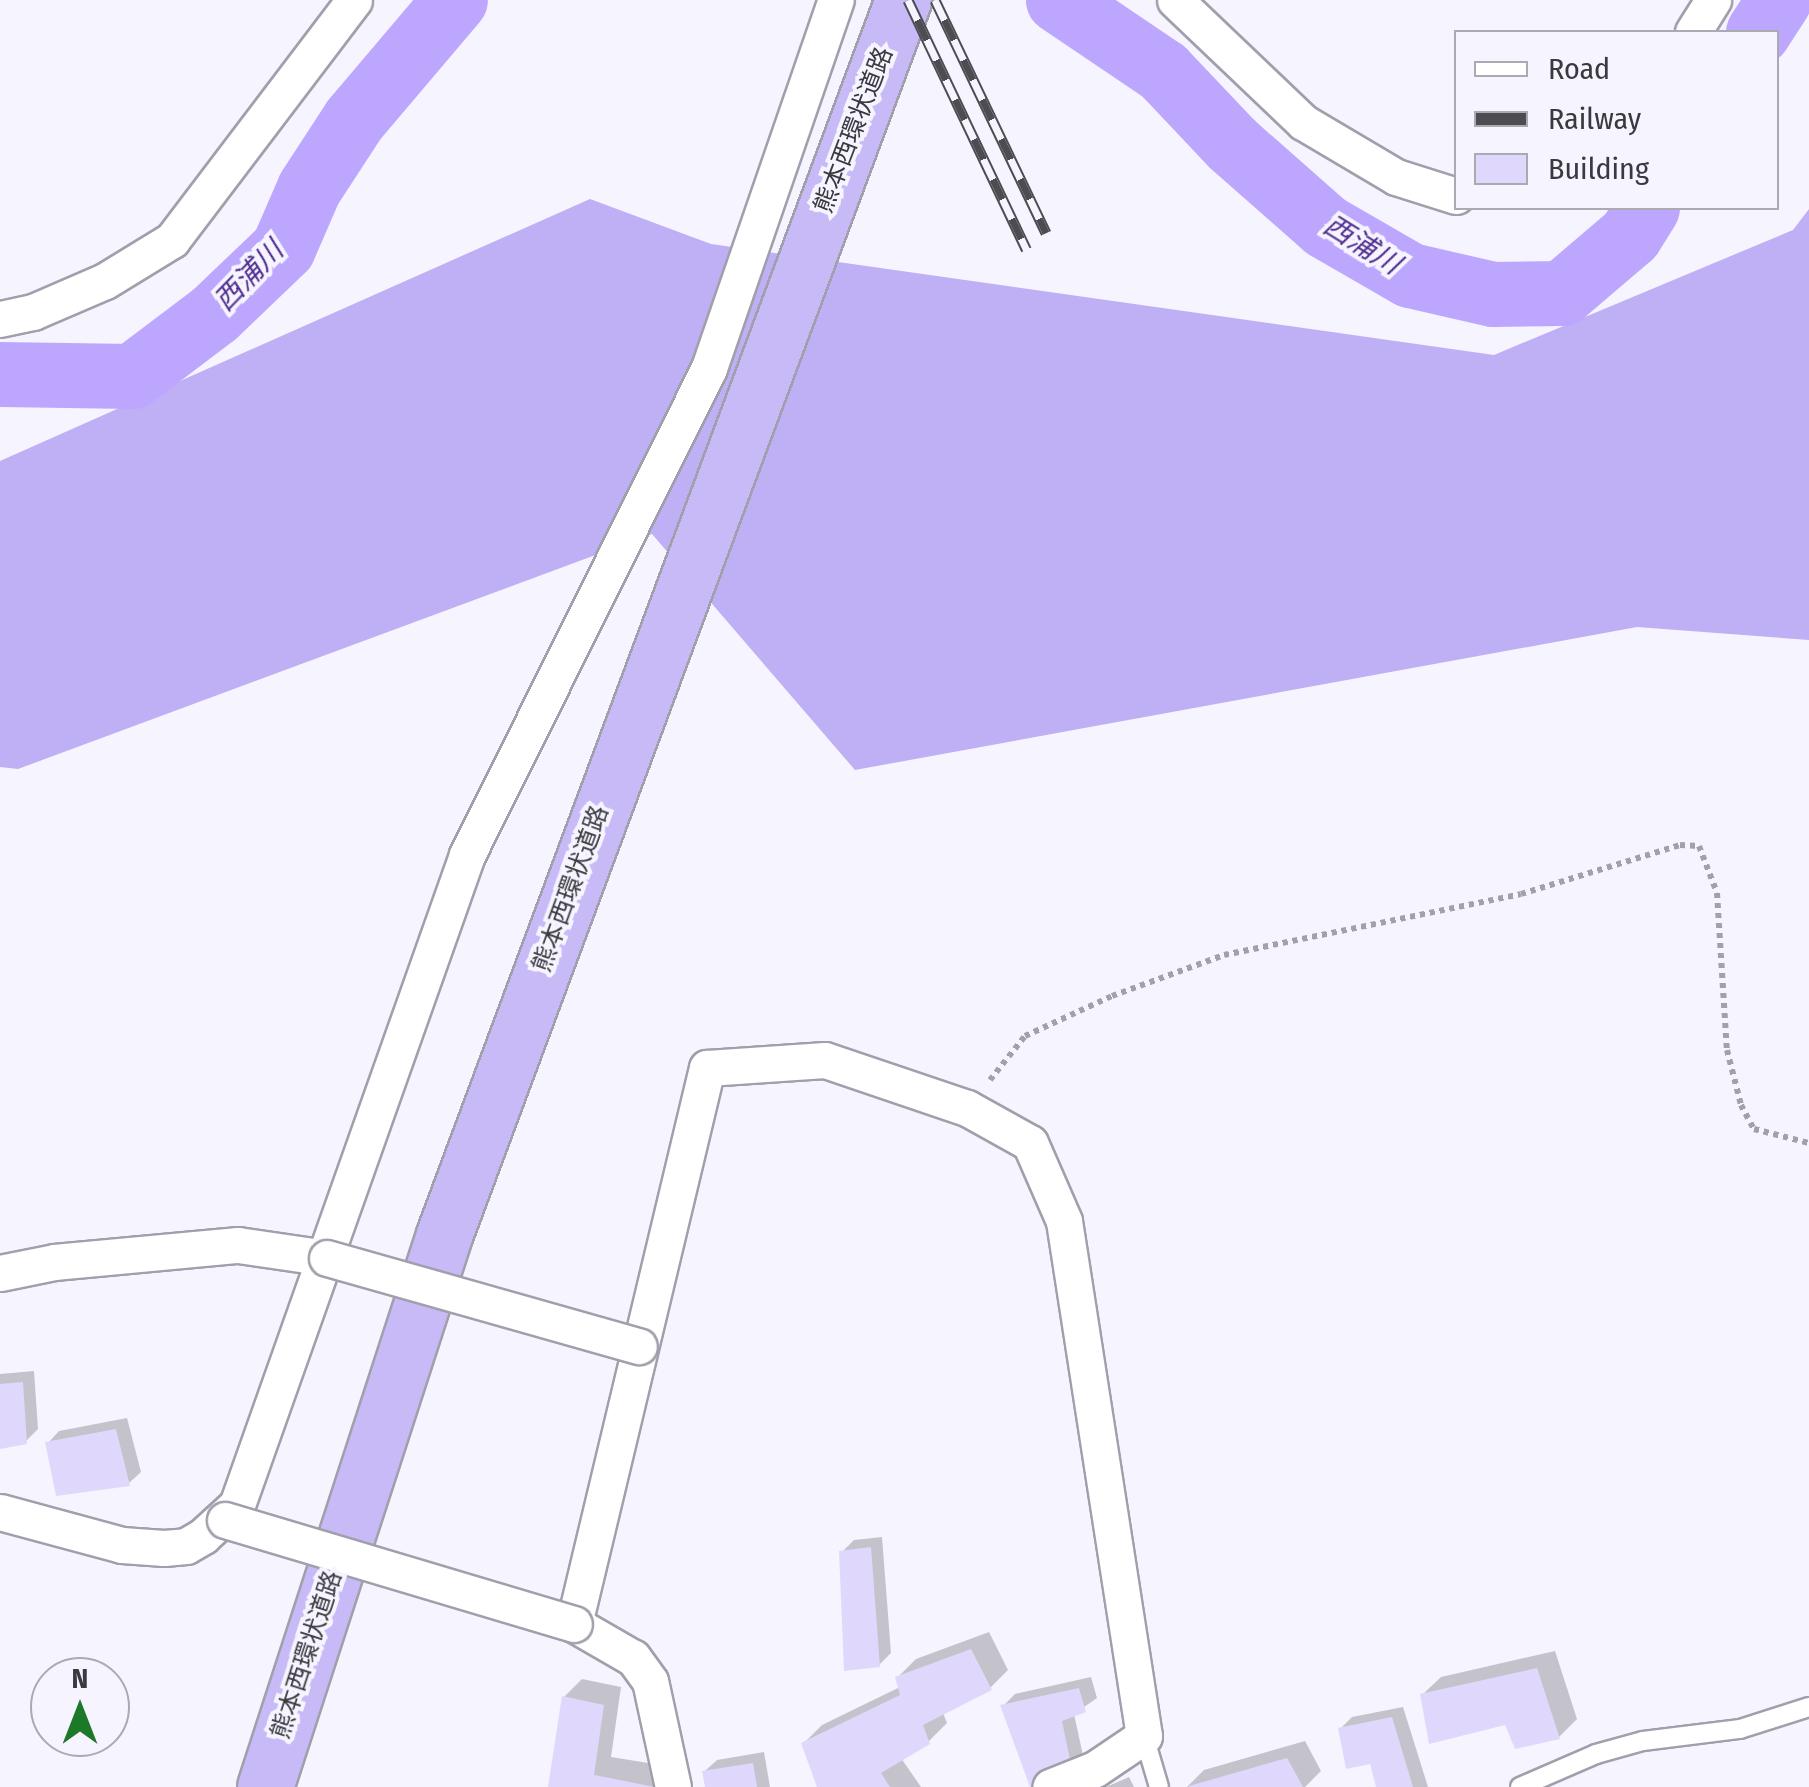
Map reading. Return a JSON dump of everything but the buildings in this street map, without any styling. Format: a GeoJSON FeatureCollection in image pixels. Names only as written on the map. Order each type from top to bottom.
{"type":"FeatureCollection","features":[{"type":"Feature","properties":{"kind":"highway","name":"熊本西環状道路"},"geometry":{"type":"LineString","coordinates":[[265,1787],[444,1235],[903,0]]}},
{"type":"Feature","properties":{"kind":"street"},"geometry":{"type":"LineString","coordinates":[[0,319],[34,312],[105,281],[172,240],[354,0]]}},
{"type":"Feature","properties":{"kind":"street"},"geometry":{"type":"LineString","coordinates":[[0,1512],[122,1546],[164,1548],[186,1546],[225,1520],[244,1492],[467,855],[709,368],[836,0]]}},
{"type":"Feature","properties":{"kind":"street"},"geometry":{"type":"LineString","coordinates":[[1175,0],[1303,122],[1396,177],[1454,195]]}},
{"type":"Feature","properties":{"kind":"street"},"geometry":{"type":"LineString","coordinates":[[1694,30],[1713,0]]}},
{"type":"Feature","properties":{"kind":"street"},"geometry":{"type":"LineString","coordinates":[[574,1624],[707,1068],[825,1060],[967,1108],[1030,1143],[1064,1222],[1144,1736],[1095,1769],[1050,1787]]}},
{"type":"Feature","properties":{"kind":"street"},"geometry":{"type":"LineString","coordinates":[[0,1272],[54,1262],[238,1244],[327,1258],[639,1346]]}},
{"type":"Feature","properties":{"kind":"street"},"geometry":{"type":"LineString","coordinates":[[225,1520],[574,1624],[632,1658],[650,1681],[672,1787]]}},
{"type":"Feature","properties":{"kind":"lane"},"geometry":{"type":"LineString","coordinates":[[1520,1787],[1596,1754],[1643,1741],[1740,1729],[1809,1707]]}},
{"type":"Feature","properties":{"kind":"lane"},"geometry":{"type":"LineString","coordinates":[[1144,1736],[1159,1787]]}},
{"type":"Feature","properties":{"kind":"path"},"geometry":{"type":"LineString","coordinates":[[967,1108],[1025,1036],[1112,996],[1224,955],[1521,894],[1680,845],[1699,846],[1717,893],[1727,1050],[1741,1105],[1754,1129],[1809,1143]]}},
{"type":"Feature","properties":{"kind":"shaded area"},"geometry":{"type":"Polygon","coordinates":[[[590,199],[711,244],[1494,355],[1793,230],[1809,209],[1809,640],[1637,627],[855,770],[652,534],[18,769],[0,767],[0,461],[590,199]]]}},
{"type":"Feature","properties":{"kind":"waterway","name":"西浦川"},"geometry":{"type":"LineString","coordinates":[[0,374],[132,376],[214,314],[283,248],[309,188],[354,119],[455,0]]}},
{"type":"Feature","properties":{"kind":"waterway","name":"西浦川"},"geometry":{"type":"LineString","coordinates":[[1058,0],[1163,71],[1231,143],[1325,226],[1410,275],[1493,294],[1562,293],[1630,235],[1646,210]]}},
{"type":"Feature","properties":{"kind":"waterway","name":"西浦川"},"geometry":{"type":"LineString","coordinates":[[1759,30],[1779,0]]}},
{"type":"Feature","properties":{"kind":"railway"},"geometry":{"type":"LineString","coordinates":[[908,0],[1026,249]]}},
{"type":"Feature","properties":{"kind":"railway"},"geometry":{"type":"LineString","coordinates":[[935,0],[1046,233]]}}]}
